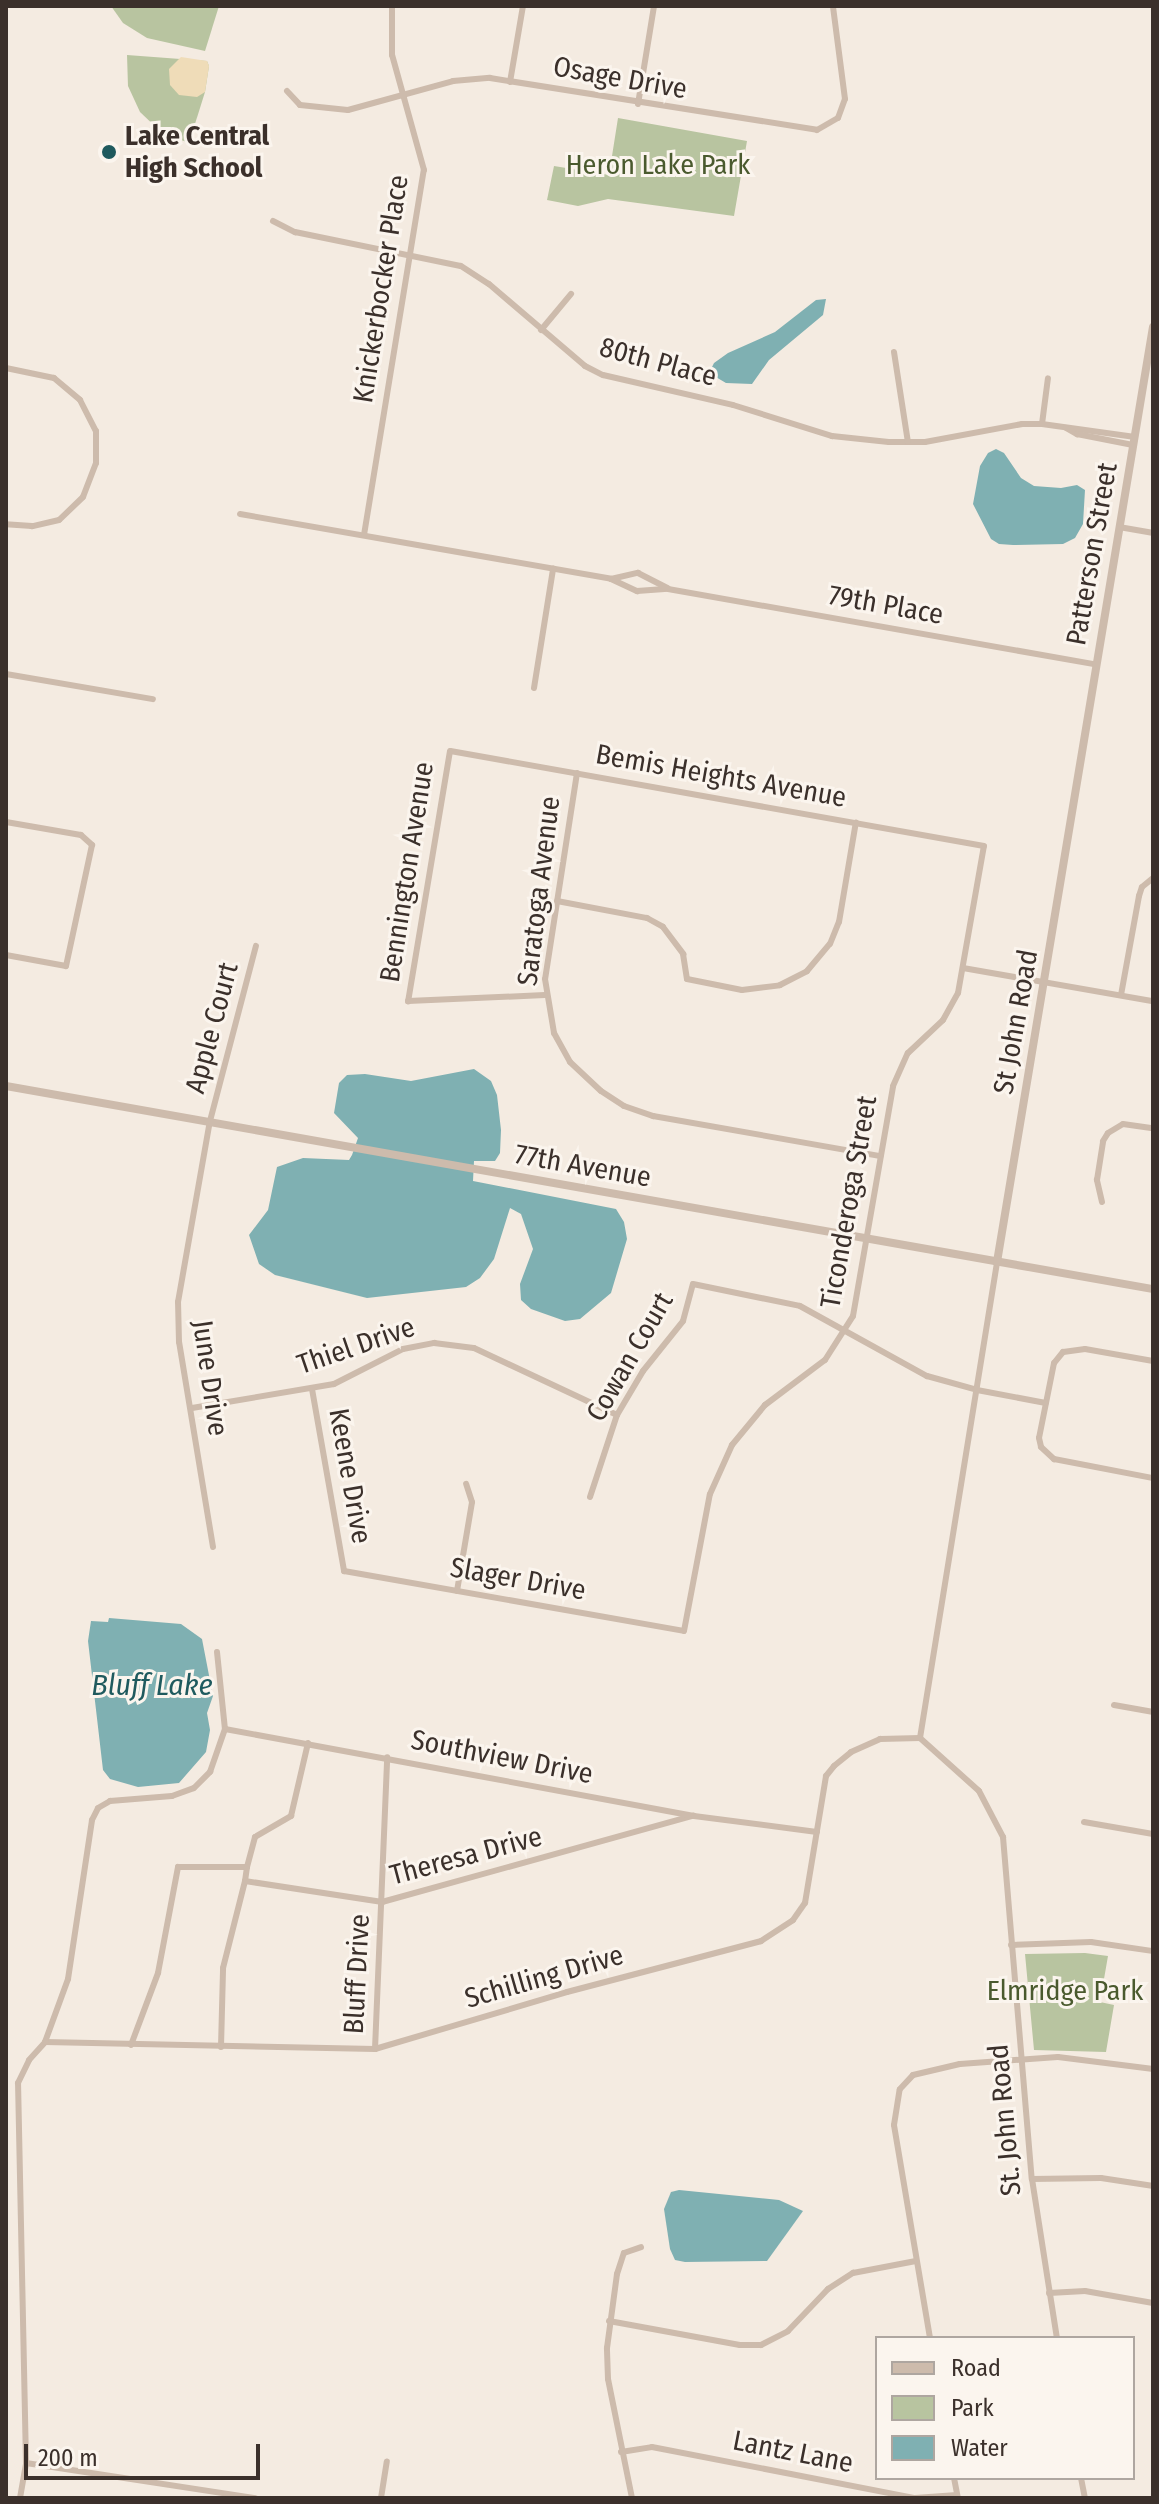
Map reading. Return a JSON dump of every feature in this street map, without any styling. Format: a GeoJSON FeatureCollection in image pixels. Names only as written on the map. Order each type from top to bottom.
{"type":"FeatureCollection","features":[{"type":"Feature","properties":{"kind":"street","name":"Knickerbocker Place"},"geometry":{"type":"LineString","coordinates":[[364,535],[424,170],[392,55],[392,6]]}},
{"type":"Feature","properties":{"kind":"street"},"geometry":{"type":"LineString","coordinates":[[510,82],[523,6]]}},
{"type":"Feature","properties":{"kind":"street"},"geometry":{"type":"LineString","coordinates":[[638,104],[654,6]]}},
{"type":"Feature","properties":{"kind":"street","name":"Osage Drive"},"geometry":{"type":"LineString","coordinates":[[287,91],[300,105],[332,110],[364,107],[470,79],[510,82],[802,130],[828,126],[838,118],[845,99],[833,6]]}},
{"type":"Feature","properties":{"kind":"street","name":"80th Place"},"geometry":{"type":"LineString","coordinates":[[273,221],[295,232],[461,266],[489,284],[585,366],[603,375],[733,405],[832,436],[908,442],[1042,424],[1079,427],[1134,441]]}},
{"type":"Feature","properties":{"kind":"street"},"geometry":{"type":"LineString","coordinates":[[541,330],[571,294]]}},
{"type":"Feature","properties":{"kind":"street","name":"Patterson Street"},"geometry":{"type":"LineString","coordinates":[[1076,788],[1153,327]]}},
{"type":"Feature","properties":{"kind":"street"},"geometry":{"type":"LineString","coordinates":[[894,352],[908,442]]}},
{"type":"Feature","properties":{"kind":"street"},"geometry":{"type":"LineString","coordinates":[[6,368],[54,378],[80,400],[96,431],[96,463],[83,497],[59,520],[32,526],[6,524]]}},
{"type":"Feature","properties":{"kind":"street"},"geometry":{"type":"LineString","coordinates":[[1042,424],[1048,378]]}},
{"type":"Feature","properties":{"kind":"street","name":"79th Place"},"geometry":{"type":"LineString","coordinates":[[240,514],[611,579],[637,591],[668,589],[1095,664]]}},
{"type":"Feature","properties":{"kind":"street"},"geometry":{"type":"LineString","coordinates":[[1119,527],[1153,533]]}},
{"type":"Feature","properties":{"kind":"street"},"geometry":{"type":"LineString","coordinates":[[534,688],[553,569]]}},
{"type":"Feature","properties":{"kind":"street","name":"79th Place"},"geometry":{"type":"LineString","coordinates":[[611,579],[638,573],[668,589]]}},
{"type":"Feature","properties":{"kind":"street"},"geometry":{"type":"LineString","coordinates":[[6,674],[153,699]]}},
{"type":"Feature","properties":{"kind":"street","name":"Bemis Heights Avenue"},"geometry":{"type":"LineString","coordinates":[[450,751],[984,846]]}},
{"type":"Feature","properties":{"kind":"street","name":"Bennington Avenue"},"geometry":{"type":"LineString","coordinates":[[450,751],[408,1001],[545,995]]}},
{"type":"Feature","properties":{"kind":"street","name":"Saratoga Avenue"},"geometry":{"type":"LineString","coordinates":[[577,773],[546,960],[545,995],[554,1033],[570,1062],[592,1084],[624,1106],[653,1116],[881,1156]]}},
{"type":"Feature","properties":{"kind":"street","name":"St John Road"},"geometry":{"type":"LineString","coordinates":[[997,1262],[1076,788]]}},
{"type":"Feature","properties":{"kind":"street"},"geometry":{"type":"LineString","coordinates":[[6,822],[81,835],[92,845],[69,962],[62,968],[6,955]]}},
{"type":"Feature","properties":{"kind":"street"},"geometry":{"type":"LineString","coordinates":[[557,901],[647,918],[663,927],[683,954],[687,979],[742,990],[780,985],[807,971],[830,944],[839,922],[856,822]]}},
{"type":"Feature","properties":{"kind":"street","name":"Ticonderoga Street"},"geometry":{"type":"LineString","coordinates":[[684,1631],[710,1494],[732,1445],[765,1405],[825,1360],[846,1332],[858,1296],[899,1068],[951,1008],[963,968],[984,846]]}},
{"type":"Feature","properties":{"kind":"street"},"geometry":{"type":"LineString","coordinates":[[1121,995],[1139,896],[1142,887],[1153,878]]}},
{"type":"Feature","properties":{"kind":"street","name":"Apple Court"},"geometry":{"type":"LineString","coordinates":[[210,1121],[256,946]]}},
{"type":"Feature","properties":{"kind":"street"},"geometry":{"type":"LineString","coordinates":[[963,968],[1153,1001]]}},
{"type":"Feature","properties":{"kind":"street","name":"77th Avenue"},"geometry":{"type":"LineString","coordinates":[[6,1086],[1153,1289]]}},
{"type":"Feature","properties":{"kind":"street","name":"June Drive"},"geometry":{"type":"LineString","coordinates":[[210,1121],[178,1302],[179,1342],[213,1547]]}},
{"type":"Feature","properties":{"kind":"street"},"geometry":{"type":"LineString","coordinates":[[1102,1202],[1097,1180],[1103,1141],[1108,1133],[1123,1124],[1153,1128]]}},
{"type":"Feature","properties":{"kind":"street"},"geometry":{"type":"LineString","coordinates":[[920,1738],[997,1262]]}},
{"type":"Feature","properties":{"kind":"street","name":"Cowan Court"},"geometry":{"type":"LineString","coordinates":[[590,1497],[617,1415],[643,1371],[683,1321],[693,1284],[780,1299],[800,1306],[846,1332]]}},
{"type":"Feature","properties":{"kind":"street"},"geometry":{"type":"LineString","coordinates":[[846,1332],[927,1376],[977,1390],[1046,1403]]}},
{"type":"Feature","properties":{"kind":"street","name":"Thiel Drive"},"geometry":{"type":"LineString","coordinates":[[192,1408],[334,1384],[403,1349],[434,1343],[455,1344],[508,1362],[617,1415]]}},
{"type":"Feature","properties":{"kind":"street"},"geometry":{"type":"LineString","coordinates":[[1153,1361],[1085,1349],[1063,1352],[1054,1363],[1039,1438],[1046,1455],[1064,1462],[1153,1478]]}},
{"type":"Feature","properties":{"kind":"street","name":"Keene Drive"},"geometry":{"type":"LineString","coordinates":[[312,1389],[344,1571]]}},
{"type":"Feature","properties":{"kind":"street"},"geometry":{"type":"LineString","coordinates":[[457,1591],[472,1502],[466,1484]]}},
{"type":"Feature","properties":{"kind":"street","name":"Slager Drive"},"geometry":{"type":"LineString","coordinates":[[344,1571],[684,1631]]}},
{"type":"Feature","properties":{"kind":"street"},"geometry":{"type":"LineString","coordinates":[[20,2498],[26,2463],[18,2083],[29,2060],[45,2042],[72,1966],[91,1828],[98,1808],[110,1801],[172,1796],[194,1788],[210,1772],[225,1729],[217,1652]]}},
{"type":"Feature","properties":{"kind":"street"},"geometry":{"type":"LineString","coordinates":[[1114,1705],[1153,1712]]}},
{"type":"Feature","properties":{"kind":"street","name":"Southview Drive"},"geometry":{"type":"LineString","coordinates":[[225,1729],[694,1816],[817,1832]]}},
{"type":"Feature","properties":{"kind":"street","name":"Schilling Drive"},"geometry":{"type":"LineString","coordinates":[[45,2042],[375,2049],[567,1992],[761,1941],[793,1920],[805,1903],[826,1776],[851,1752],[880,1739],[920,1738]]}},
{"type":"Feature","properties":{"kind":"street","name":"St. John Road"},"geometry":{"type":"LineString","coordinates":[[920,1738],[979,1791],[1003,1837],[1032,2179],[1057,2336]]}},
{"type":"Feature","properties":{"kind":"street"},"geometry":{"type":"LineString","coordinates":[[221,2047],[223,1968],[255,1837],[291,1816],[308,1743]]}},
{"type":"Feature","properties":{"kind":"street","name":"Bluff Drive"},"geometry":{"type":"LineString","coordinates":[[375,2049],[387,1757]]}},
{"type":"Feature","properties":{"kind":"street","name":"Theresa Drive"},"geometry":{"type":"LineString","coordinates":[[245,1881],[382,1902],[694,1816]]}},
{"type":"Feature","properties":{"kind":"street"},"geometry":{"type":"LineString","coordinates":[[1084,1822],[1153,1834]]}},
{"type":"Feature","properties":{"kind":"street"},"geometry":{"type":"LineString","coordinates":[[131,2045],[158,1973],[178,1867],[247,1867]]}},
{"type":"Feature","properties":{"kind":"street"},"geometry":{"type":"LineString","coordinates":[[1011,1945],[1091,1942],[1153,1951]]}},
{"type":"Feature","properties":{"kind":"street"},"geometry":{"type":"LineString","coordinates":[[930,2336],[894,2125],[900,2089],[913,2075],[960,2064],[1021,2059],[1083,2058],[1153,2069]]}},
{"type":"Feature","properties":{"kind":"street"},"geometry":{"type":"LineString","coordinates":[[1032,2179],[1101,2178],[1153,2186]]}},
{"type":"Feature","properties":{"kind":"street"},"geometry":{"type":"LineString","coordinates":[[632,2498],[608,2379],[609,2321],[624,2253],[641,2247]]}},
{"type":"Feature","properties":{"kind":"street"},"geometry":{"type":"LineString","coordinates":[[609,2321],[740,2345],[761,2345],[788,2331],[828,2289],[853,2273],[916,2261]]}},
{"type":"Feature","properties":{"kind":"street"},"geometry":{"type":"LineString","coordinates":[[1049,2293],[1085,2291],[1153,2303]]}},
{"type":"Feature","properties":{"kind":"street","name":"Lantz Lane"},"geometry":{"type":"LineString","coordinates":[[621,2452],[652,2447],[915,2498],[958,2496]]}},
{"type":"Feature","properties":{"kind":"street"},"geometry":{"type":"LineString","coordinates":[[381,2498],[387,2461]]}},
{"type":"Feature","properties":{"kind":"street"},"geometry":{"type":"LineString","coordinates":[[26,2463],[255,2498]]}},
{"type":"Feature","properties":{"kind":"green space"},"geometry":{"type":"Polygon","coordinates":[[[111,6],[219,6],[205,51],[147,38],[123,23],[111,6]]]}},
{"type":"Feature","properties":{"kind":"green space"},"geometry":{"type":"Polygon","coordinates":[[[127,55],[207,61],[205,92],[189,143],[161,132],[140,112],[128,86],[127,55]]]}},
{"type":"Feature","properties":{"kind":"green space","name":"Heron Lake Park"},"geometry":{"type":"Polygon","coordinates":[[[618,118],[747,141],[734,216],[608,199],[578,206],[547,200],[554,166],[609,175],[618,118]]]}},
{"type":"Feature","properties":{"kind":"green space","name":"Elmridge Park"},"geometry":{"type":"Polygon","coordinates":[[[1085,1953],[1108,1956],[1100,2002],[1114,2005],[1106,2052],[1034,2050],[1025,1954],[1085,1953]]]}},
{"type":"Feature","properties":{"kind":"sand"},"geometry":{"type":"Polygon","coordinates":[[[181,57],[207,61],[209,66],[205,92],[197,97],[179,95],[170,85],[169,69],[181,57]]]}},
{"type":"Feature","properties":{"kind":"water"},"geometry":{"type":"Polygon","coordinates":[[[826,299],[823,315],[769,360],[752,384],[726,383],[709,373],[714,363],[728,353],[775,332],[816,300],[826,299]]]}},
{"type":"Feature","properties":{"kind":"water"},"geometry":{"type":"Polygon","coordinates":[[[996,449],[1004,453],[1021,478],[1034,486],[1061,488],[1077,485],[1085,490],[1083,524],[1075,538],[1063,544],[1013,545],[999,544],[991,539],[973,504],[980,466],[988,453],[996,449]]]}},
{"type":"Feature","properties":{"kind":"water"},"geometry":{"type":"Polygon","coordinates":[[[474,1069],[491,1081],[497,1095],[501,1130],[500,1153],[495,1161],[474,1161],[473,1181],[616,1209],[624,1222],[627,1239],[611,1293],[580,1319],[565,1321],[531,1309],[521,1300],[520,1284],[533,1249],[521,1214],[510,1208],[494,1259],[480,1278],[466,1287],[367,1298],[275,1275],[259,1264],[249,1235],[268,1210],[277,1167],[303,1158],[349,1160],[352,1155],[358,1138],[334,1113],[339,1083],[347,1075],[365,1074],[411,1081],[474,1069]]]}},
{"type":"Feature","properties":{"kind":"water","name":"Bluff Lake"},"geometry":{"type":"Polygon","coordinates":[[[109,1618],[181,1624],[202,1639],[213,1696],[207,1713],[210,1730],[206,1752],[179,1783],[138,1787],[110,1779],[103,1770],[88,1641],[91,1621],[108,1622],[109,1618]]]}},
{"type":"Feature","properties":{"kind":"water"},"geometry":{"type":"Polygon","coordinates":[[[679,2190],[779,2200],[803,2211],[767,2261],[685,2262],[675,2260],[670,2249],[664,2209],[671,2192],[679,2190]]]}},
{"type":"Feature","properties":{"kind":"place","name":"Lake Central High School"},"geometry":{"type":"Point","coordinates":[109,152]}}]}
